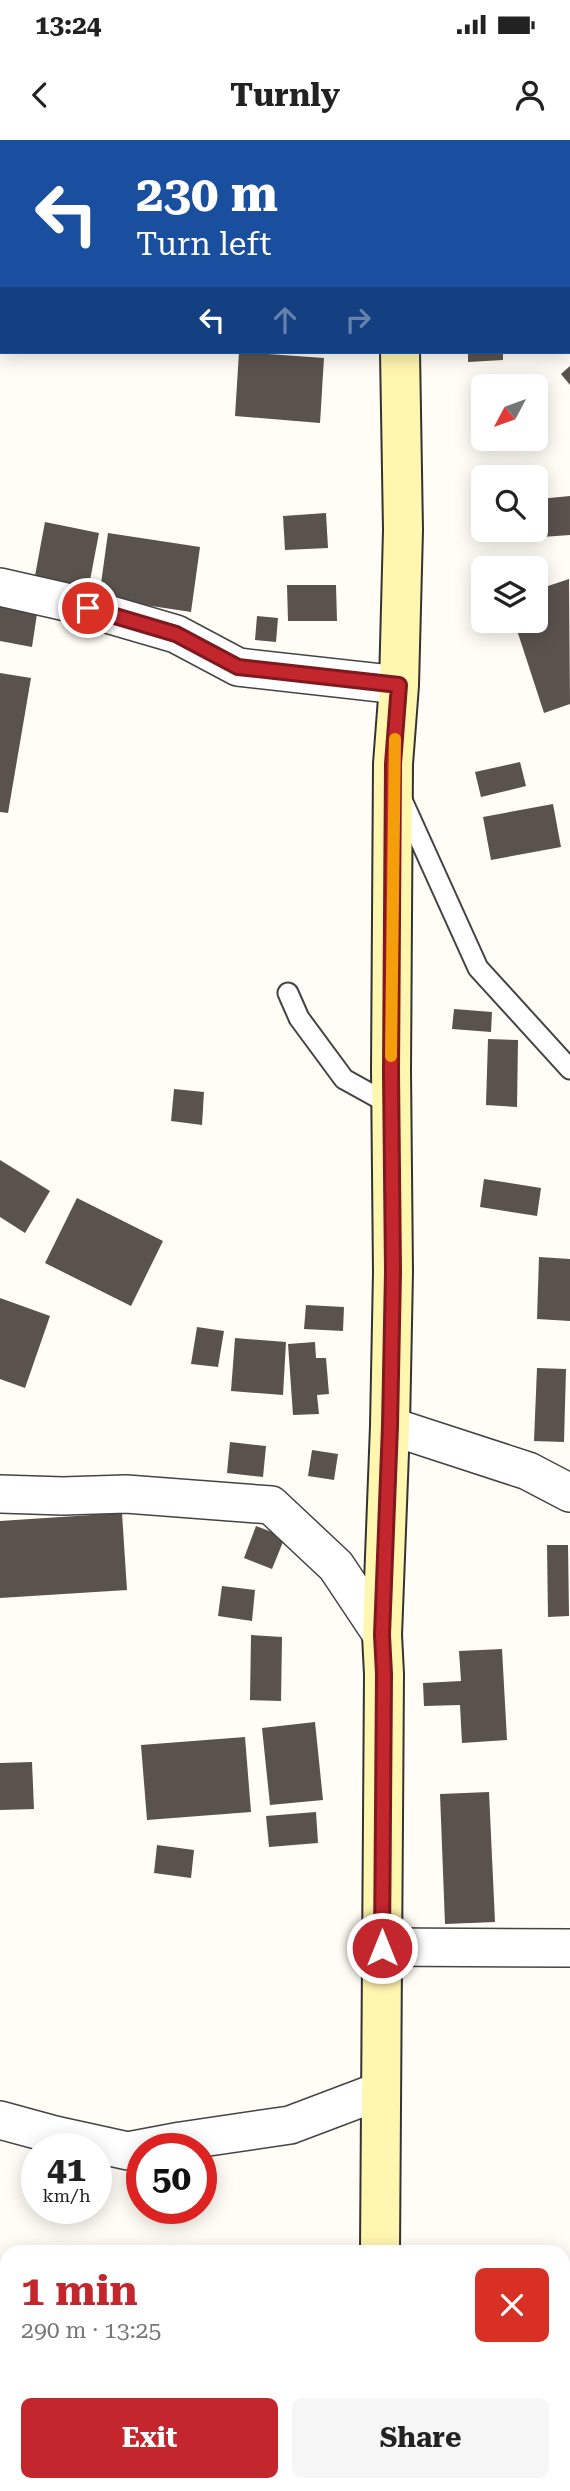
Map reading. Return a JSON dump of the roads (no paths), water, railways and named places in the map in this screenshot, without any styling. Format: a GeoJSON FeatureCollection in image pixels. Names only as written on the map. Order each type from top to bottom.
{"type":"FeatureCollection","features":[{"type":"Feature","properties":{"kind":"main road"},"geometry":{"type":"LineString","coordinates":[[380,2245],[384,1674],[382,1635],[393,1272],[393,782],[399,685],[402,530],[400,354]]}},
{"type":"Feature","properties":{"kind":"street"},"geometry":{"type":"LineString","coordinates":[[0,587],[66,602],[176,634],[238,667],[399,685]]}},
{"type":"Feature","properties":{"kind":"street"},"geometry":{"type":"LineString","coordinates":[[390,1426],[528,1471],[570,1493]]}},
{"type":"Feature","properties":{"kind":"street"},"geometry":{"type":"LineString","coordinates":[[0,1494],[126,1494],[271,1505],[336,1566],[382,1635]]}},
{"type":"Feature","properties":{"kind":"street"},"geometry":{"type":"LineString","coordinates":[[382,1948],[570,1948]]}},
{"type":"Feature","properties":{"kind":"street"},"geometry":{"type":"LineString","coordinates":[[0,2120],[128,2151],[290,2125],[380,2091]]}},
{"type":"Feature","properties":{"kind":"lane"},"geometry":{"type":"LineString","coordinates":[[393,782],[478,968],[570,1069]]}},
{"type":"Feature","properties":{"kind":"lane"},"geometry":{"type":"LineString","coordinates":[[288,993],[299,1018],[344,1079],[391,1105]]}}]}
